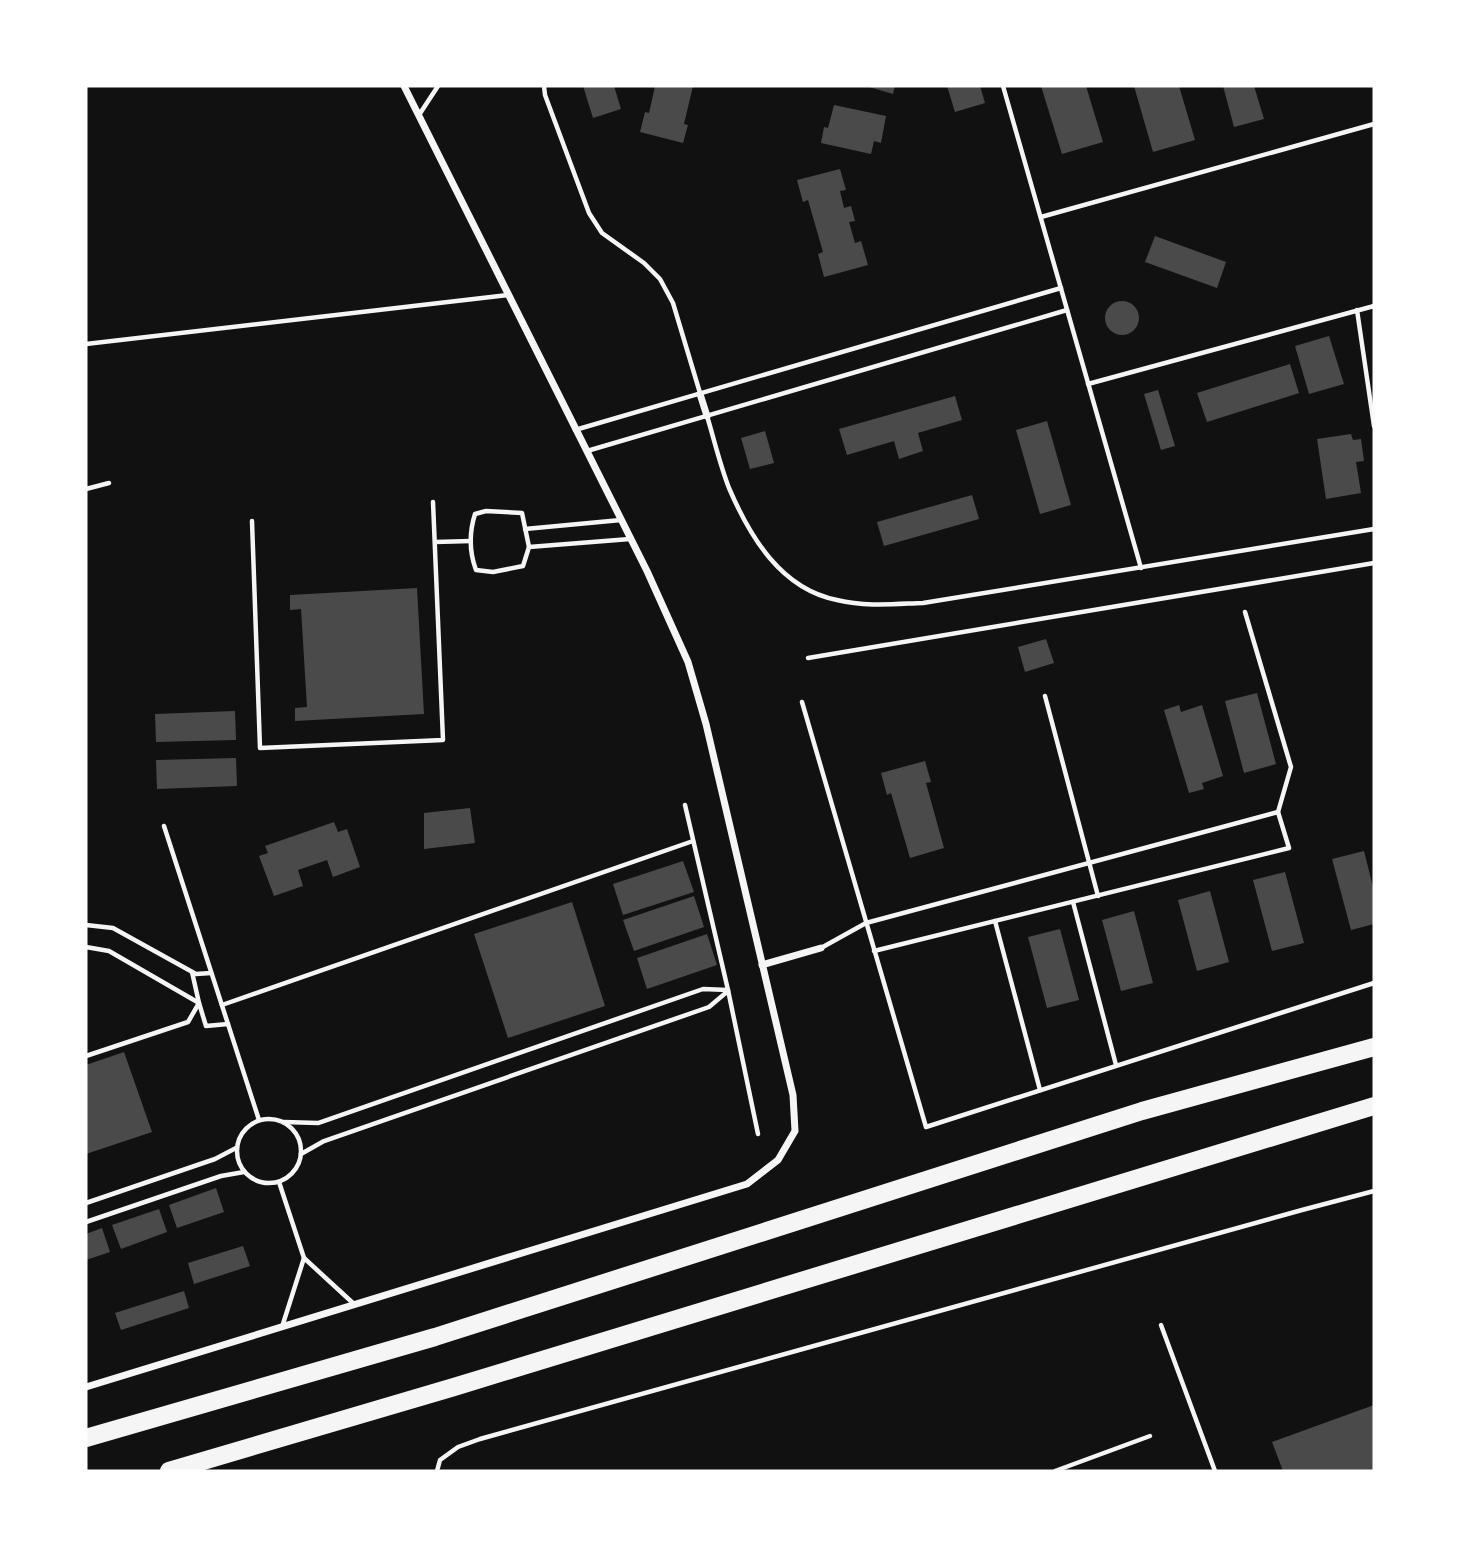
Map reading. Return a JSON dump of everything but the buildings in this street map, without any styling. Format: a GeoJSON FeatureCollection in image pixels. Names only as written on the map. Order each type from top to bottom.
{"type":"FeatureCollection","features":[{"type":"Feature","properties":{"kind":"highway"},"geometry":{"type":"LineString","coordinates":[[86,1438],[435,1337],[1142,1111],[1374,1047]]}},
{"type":"Feature","properties":{"kind":"highway"},"geometry":{"type":"LineString","coordinates":[[169,1471],[468,1383],[1374,1106]]}},
{"type":"Feature","properties":{"kind":"street"},"geometry":{"type":"LineString","coordinates":[[86,1387],[747,1184],[778,1160],[795,1131],[793,1095],[706,724],[688,662],[621,520],[404,86]]}},
{"type":"Feature","properties":{"kind":"street"},"geometry":{"type":"LineString","coordinates":[[701,394],[707,416]]}},
{"type":"Feature","properties":{"kind":"street"},"geometry":{"type":"LineString","coordinates":[[762,965],[821,948]]}},
{"type":"Feature","properties":{"kind":"lane"},"geometry":{"type":"LineString","coordinates":[[419,116],[439,86]]}},
{"type":"Feature","properties":{"kind":"lane"},"geometry":{"type":"LineString","coordinates":[[544,86],[589,213],[602,233],[644,263],[660,279],[673,303],[701,394]]}},
{"type":"Feature","properties":{"kind":"lane"},"geometry":{"type":"LineString","coordinates":[[1003,86],[1141,568]]}},
{"type":"Feature","properties":{"kind":"lane"},"geometry":{"type":"LineString","coordinates":[[1041,217],[1374,124]]}},
{"type":"Feature","properties":{"kind":"lane"},"geometry":{"type":"LineString","coordinates":[[575,430],[1061,288]]}},
{"type":"Feature","properties":{"kind":"lane"},"geometry":{"type":"LineString","coordinates":[[86,344],[508,295]]}},
{"type":"Feature","properties":{"kind":"lane"},"geometry":{"type":"LineString","coordinates":[[1088,384],[1374,306]]}},
{"type":"Feature","properties":{"kind":"lane"},"geometry":{"type":"LineString","coordinates":[[586,451],[1067,310]]}},
{"type":"Feature","properties":{"kind":"lane"},"geometry":{"type":"LineString","coordinates":[[1357,310],[1374,426]]}},
{"type":"Feature","properties":{"kind":"lane"},"geometry":{"type":"LineString","coordinates":[[707,416],[729,486],[748,527],[770,560],[800,586],[834,600],[869,605],[923,604],[1374,530]]}},
{"type":"Feature","properties":{"kind":"lane"},"geometry":{"type":"LineString","coordinates":[[86,489],[109,482]]}},
{"type":"Feature","properties":{"kind":"lane"},"geometry":{"type":"LineString","coordinates":[[252,521],[260,748],[443,740],[433,502]]}},
{"type":"Feature","properties":{"kind":"lane"},"geometry":{"type":"LineString","coordinates":[[486,511],[522,513],[525,529],[529,547],[523,566],[494,572],[476,570],[472,558],[470,529],[475,514],[486,511]]}},
{"type":"Feature","properties":{"kind":"lane"},"geometry":{"type":"LineString","coordinates":[[525,529],[621,520]]}},
{"type":"Feature","properties":{"kind":"lane"},"geometry":{"type":"LineString","coordinates":[[529,547],[630,539]]}},
{"type":"Feature","properties":{"kind":"lane"},"geometry":{"type":"LineString","coordinates":[[435,542],[471,541]]}},
{"type":"Feature","properties":{"kind":"lane"},"geometry":{"type":"LineString","coordinates":[[808,658],[1374,563]]}},
{"type":"Feature","properties":{"kind":"lane"},"geometry":{"type":"LineString","coordinates":[[874,951],[1289,848],[1278,812],[1291,767],[1245,612]]}},
{"type":"Feature","properties":{"kind":"lane"},"geometry":{"type":"LineString","coordinates":[[1045,696],[1098,896]]}},
{"type":"Feature","properties":{"kind":"lane"},"geometry":{"type":"LineString","coordinates":[[802,702],[926,1127],[1374,983]]}},
{"type":"Feature","properties":{"kind":"lane"},"geometry":{"type":"LineString","coordinates":[[685,805],[758,1133]]}},
{"type":"Feature","properties":{"kind":"lane"},"geometry":{"type":"LineString","coordinates":[[821,948],[866,923],[1278,812]]}},
{"type":"Feature","properties":{"kind":"lane"},"geometry":{"type":"LineString","coordinates":[[164,826],[259,1120]]}},
{"type":"Feature","properties":{"kind":"lane"},"geometry":{"type":"LineString","coordinates":[[222,1005],[693,841]]}},
{"type":"Feature","properties":{"kind":"lane"},"geometry":{"type":"LineString","coordinates":[[1073,902],[1116,1065]]}},
{"type":"Feature","properties":{"kind":"lane"},"geometry":{"type":"LineString","coordinates":[[995,921],[1040,1090]]}},
{"type":"Feature","properties":{"kind":"lane"},"geometry":{"type":"LineString","coordinates":[[86,925],[113,928],[196,974],[211,973]]}},
{"type":"Feature","properties":{"kind":"lane"},"geometry":{"type":"LineString","coordinates":[[86,947],[109,951],[198,1003]]}},
{"type":"Feature","properties":{"kind":"lane"},"geometry":{"type":"LineString","coordinates":[[192,972],[206,1026],[228,1024]]}},
{"type":"Feature","properties":{"kind":"lane"},"geometry":{"type":"LineString","coordinates":[[284,1122],[294,1130],[300,1141],[298,1166],[290,1176],[279,1182],[266,1184],[254,1180],[244,1172],[238,1161],[236,1148],[240,1136],[248,1126],[259,1120],[318,1123],[703,989],[728,990]]}},
{"type":"Feature","properties":{"kind":"lane"},"geometry":{"type":"LineString","coordinates":[[301,1154],[324,1141],[709,1007],[728,990]]}},
{"type":"Feature","properties":{"kind":"lane"},"geometry":{"type":"LineString","coordinates":[[86,1056],[188,1022],[198,1003]]}},
{"type":"Feature","properties":{"kind":"lane"},"geometry":{"type":"LineString","coordinates":[[86,1203],[215,1159],[236,1148]]}},
{"type":"Feature","properties":{"kind":"lane"},"geometry":{"type":"LineString","coordinates":[[86,1222],[221,1176],[244,1172]]}},
{"type":"Feature","properties":{"kind":"lane"},"geometry":{"type":"LineString","coordinates":[[279,1182],[304,1258],[354,1304]]}},
{"type":"Feature","properties":{"kind":"lane"},"geometry":{"type":"LineString","coordinates":[[437,1471],[440,1460],[458,1447],[480,1438],[1374,1191]]}},
{"type":"Feature","properties":{"kind":"lane"},"geometry":{"type":"LineString","coordinates":[[282,1327],[304,1258]]}},
{"type":"Feature","properties":{"kind":"lane"},"geometry":{"type":"LineString","coordinates":[[1161,1325],[1215,1471]]}},
{"type":"Feature","properties":{"kind":"lane"},"geometry":{"type":"LineString","coordinates":[[1055,1471],[1150,1436]]}}]}
